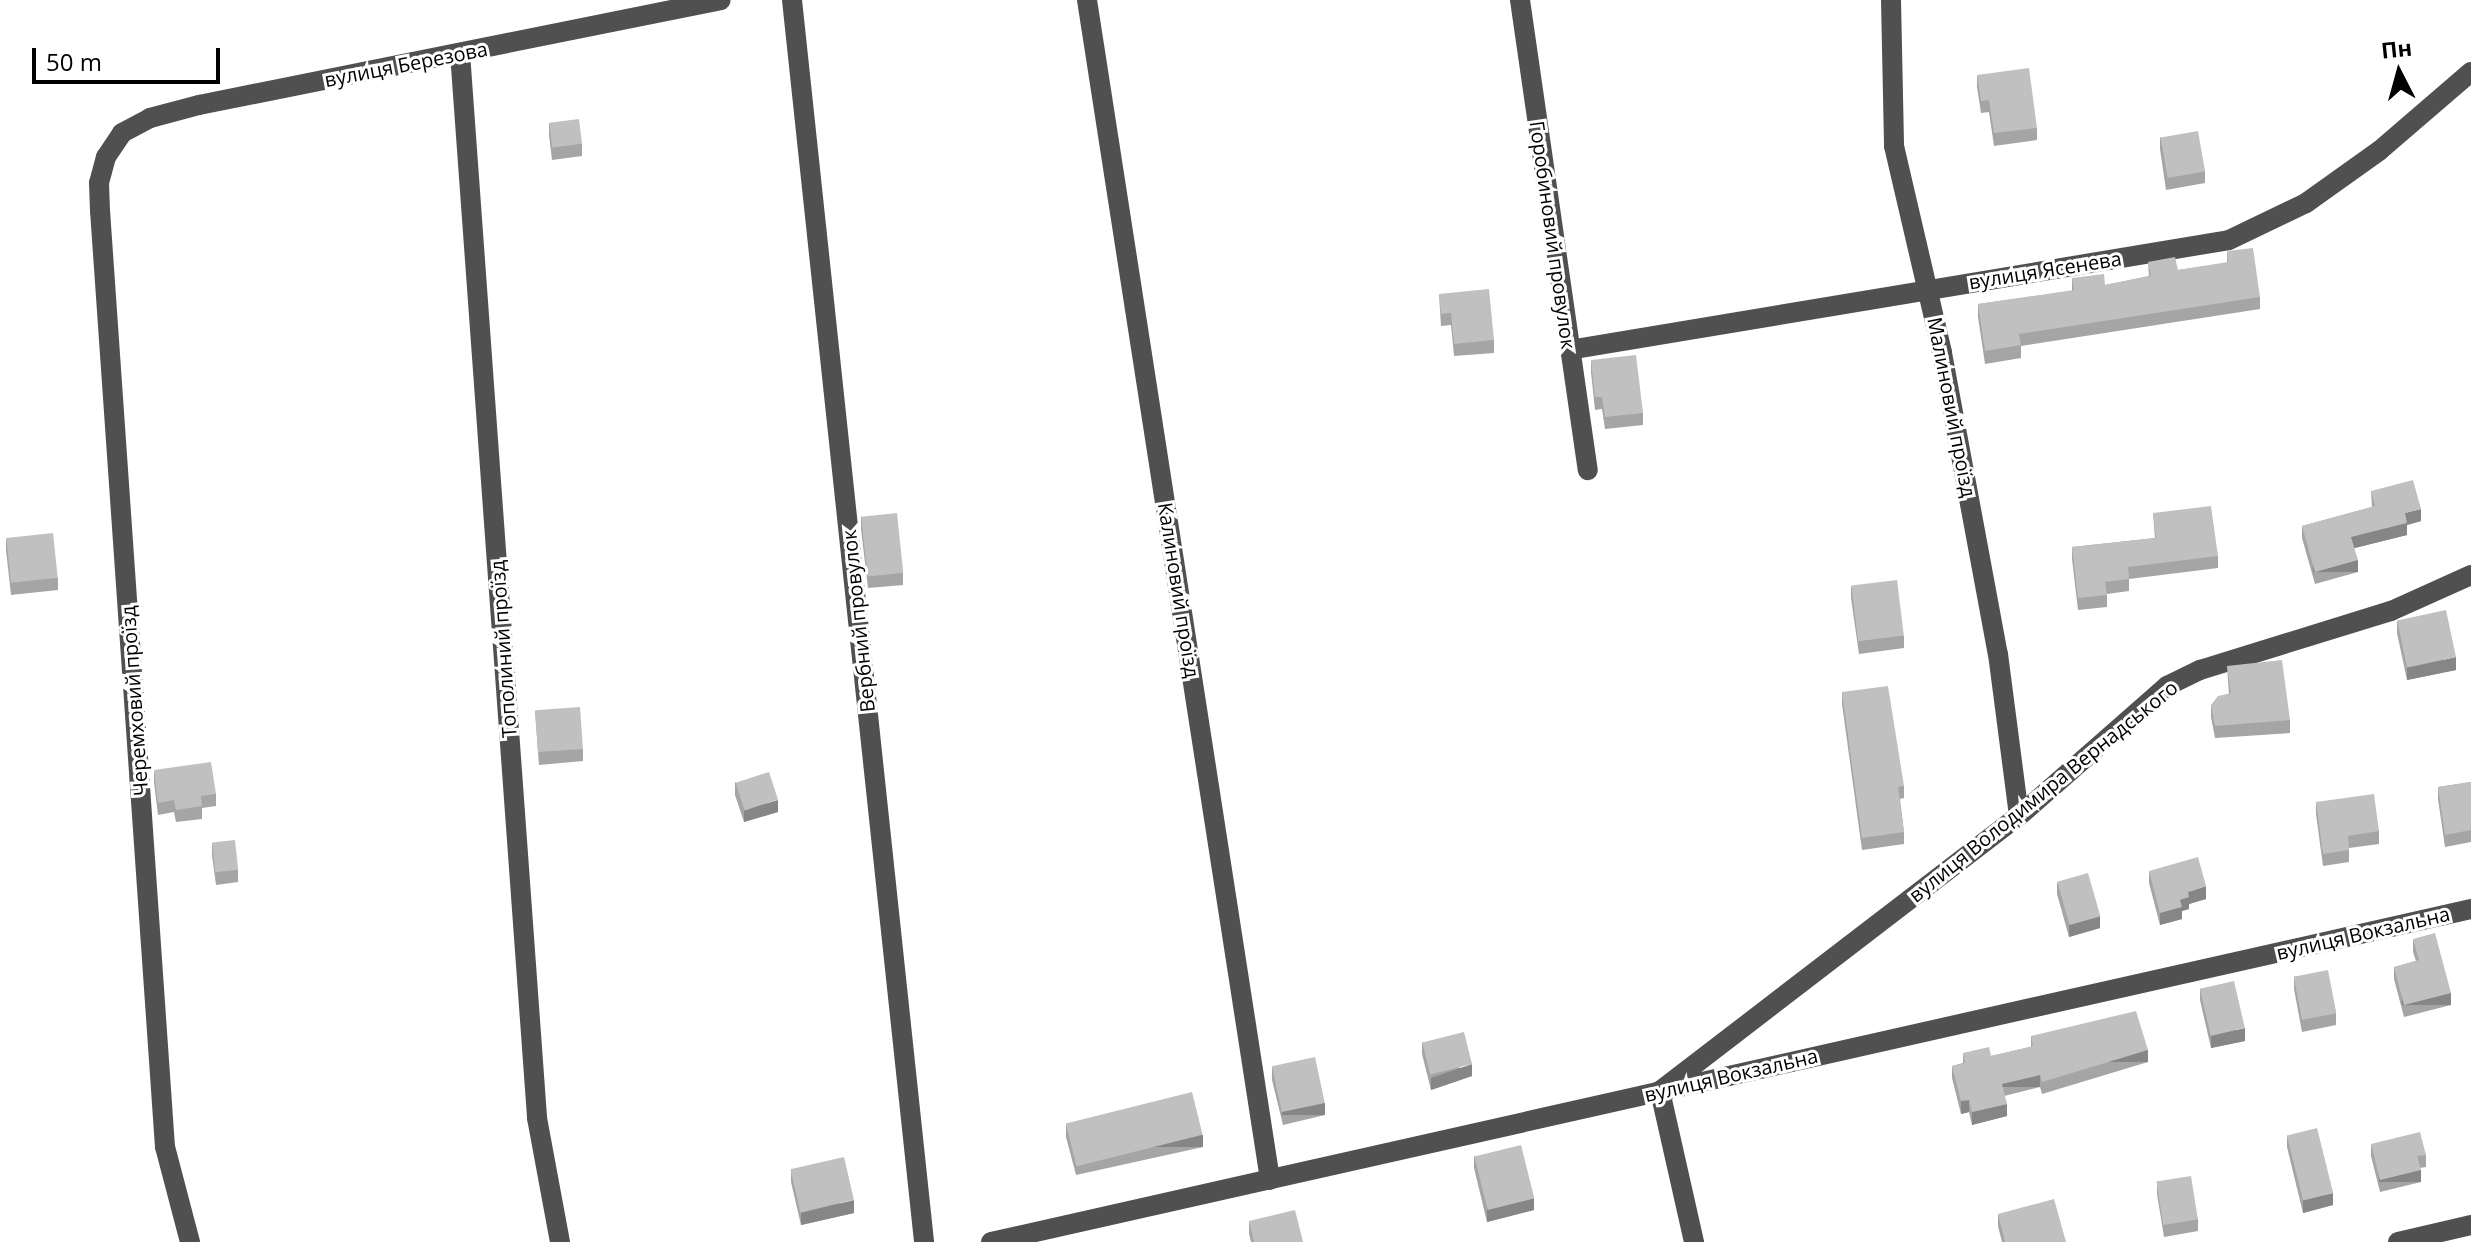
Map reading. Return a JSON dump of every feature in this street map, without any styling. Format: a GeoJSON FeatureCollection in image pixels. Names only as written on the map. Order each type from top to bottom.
{"type":"FeatureCollection","features":[{"type":"Feature","properties":{"kind":"street","name":"вулиця Березова"},"geometry":{"type":"LineString","coordinates":[[106,157],[122,133],[150,118],[721,0]]}},
{"type":"Feature","properties":{"kind":"street","name":"Вербний провулок"},"geometry":{"type":"LineString","coordinates":[[792,0],[924,1242]]}},
{"type":"Feature","properties":{"kind":"street","name":"Калиновий проїзд"},"geometry":{"type":"LineString","coordinates":[[1087,0],[1270,1180]]}},
{"type":"Feature","properties":{"kind":"street","name":"Горобиновий провулок"},"geometry":{"type":"LineString","coordinates":[[1520,0],[1588,470]]}},
{"type":"Feature","properties":{"kind":"street","name":"Малиновий проїзд"},"geometry":{"type":"LineString","coordinates":[[1891,0],[1894,146],[1928,289],[1998,654],[2019,816]]}},
{"type":"Feature","properties":{"kind":"street","name":"Тополиний проїзд"},"geometry":{"type":"LineString","coordinates":[[460,53],[537,1118],[560,1242]]}},
{"type":"Feature","properties":{"kind":"street","name":"вулиця Ясенева"},"geometry":{"type":"LineString","coordinates":[[1569,350],[1928,289],[2188,250],[2253,231],[2306,203],[2379,151],[2471,72]]}},
{"type":"Feature","properties":{"kind":"street","name":"Черемховий проїзд"},"geometry":{"type":"LineString","coordinates":[[106,157],[99,183],[100,211],[165,1147],[190,1242]]}},
{"type":"Feature","properties":{"kind":"street","name":"вулиця Володимира Вернадського"},"geometry":{"type":"LineString","coordinates":[[1660,1091],[2019,816],[2167,686],[2200,670],[2391,611],[2471,575]]}},
{"type":"Feature","properties":{"kind":"street","name":"вулиця Вокзальна"},"geometry":{"type":"LineString","coordinates":[[991,1242],[2471,909]]}},
{"type":"Feature","properties":{"kind":"street"},"geometry":{"type":"LineString","coordinates":[[1660,1091],[1694,1242]]}},
{"type":"Feature","properties":{"kind":"street"},"geometry":{"type":"LineString","coordinates":[[2398,1242],[2471,1225]]}},
{"type":"Feature","properties":{"kind":"building"},"geometry":{"type":"Polygon","coordinates":[[[2029,68],[2037,128],[1994,133],[1989,100],[1981,101],[1977,75],[2029,68]]]}},
{"type":"Feature","properties":{"kind":"building"},"geometry":{"type":"Polygon","coordinates":[[[579,119],[582,144],[552,147],[549,123],[579,119]]]}},
{"type":"Feature","properties":{"kind":"building"},"geometry":{"type":"Polygon","coordinates":[[[2198,131],[2205,171],[2168,178],[2161,138],[2198,131]]]}},
{"type":"Feature","properties":{"kind":"building"},"geometry":{"type":"Polygon","coordinates":[[[2253,248],[2260,297],[2019,334],[2021,345],[1985,351],[1978,304],[2074,290],[2072,278],[2104,274],[2105,285],[2151,276],[2148,262],[2175,257],[2178,270],[2228,262],[2227,251],[2253,248]]]}},
{"type":"Feature","properties":{"kind":"building"},"geometry":{"type":"Polygon","coordinates":[[[1489,289],[1494,340],[1454,344],[1451,313],[1441,314],[1439,294],[1489,289]]]}},
{"type":"Feature","properties":{"kind":"building"},"geometry":{"type":"Polygon","coordinates":[[[1636,355],[1643,413],[1605,417],[1602,397],[1595,397],[1591,360],[1636,355]]]}},
{"type":"Feature","properties":{"kind":"building"},"geometry":{"type":"Polygon","coordinates":[[[2413,480],[2421,509],[2405,513],[2407,523],[2351,537],[2358,560],[2315,572],[2302,526],[2375,506],[2371,491],[2413,480]]]}},
{"type":"Feature","properties":{"kind":"building"},"geometry":{"type":"Polygon","coordinates":[[[2211,506],[2218,556],[2128,567],[2129,579],[2105,582],[2107,595],[2078,598],[2072,547],[2156,538],[2153,513],[2211,506]]]}},
{"type":"Feature","properties":{"kind":"building"},"geometry":{"type":"Polygon","coordinates":[[[897,513],[903,573],[867,576],[861,517],[897,513]]]}},
{"type":"Feature","properties":{"kind":"building"},"geometry":{"type":"Polygon","coordinates":[[[53,533],[58,578],[11,583],[6,538],[53,533]]]}},
{"type":"Feature","properties":{"kind":"building"},"geometry":{"type":"Polygon","coordinates":[[[1897,580],[1904,636],[1858,641],[1851,586],[1897,580]]]}},
{"type":"Feature","properties":{"kind":"building"},"geometry":{"type":"Polygon","coordinates":[[[2446,610],[2456,657],[2407,667],[2397,620],[2446,610]]]}},
{"type":"Feature","properties":{"kind":"building"},"geometry":{"type":"Polygon","coordinates":[[[2282,660],[2290,720],[2215,726],[2211,705],[2218,696],[2231,693],[2227,666],[2282,660]]]}},
{"type":"Feature","properties":{"kind":"building"},"geometry":{"type":"Polygon","coordinates":[[[1888,686],[1904,786],[1898,787],[1904,832],[1862,838],[1842,692],[1888,686]]]}},
{"type":"Feature","properties":{"kind":"building"},"geometry":{"type":"Polygon","coordinates":[[[580,707],[583,749],[538,752],[535,710],[580,707]]]}},
{"type":"Feature","properties":{"kind":"building"},"geometry":{"type":"Polygon","coordinates":[[[211,762],[216,794],[201,796],[202,806],[176,810],[174,800],[158,803],[154,770],[211,762]]]}},
{"type":"Feature","properties":{"kind":"building"},"geometry":{"type":"Polygon","coordinates":[[[769,772],[778,800],[745,810],[736,783],[769,772]]]}},
{"type":"Feature","properties":{"kind":"building"},"geometry":{"type":"Polygon","coordinates":[[[2471,782],[2471,830],[2445,835],[2438,787],[2471,782]]]}},
{"type":"Feature","properties":{"kind":"building"},"geometry":{"type":"Polygon","coordinates":[[[2374,794],[2379,831],[2348,836],[2349,850],[2323,854],[2316,802],[2374,794]]]}},
{"type":"Feature","properties":{"kind":"building"},"geometry":{"type":"Polygon","coordinates":[[[235,840],[238,870],[215,872],[212,842],[235,840]]]}},
{"type":"Feature","properties":{"kind":"building"},"geometry":{"type":"Polygon","coordinates":[[[2198,857],[2206,886],[2188,892],[2189,897],[2180,900],[2182,907],[2160,913],[2149,871],[2198,857]]]}},
{"type":"Feature","properties":{"kind":"building"},"geometry":{"type":"Polygon","coordinates":[[[2088,873],[2100,916],[2070,925],[2057,882],[2088,873]]]}},
{"type":"Feature","properties":{"kind":"building"},"geometry":{"type":"Polygon","coordinates":[[[2435,933],[2451,993],[2404,1005],[2394,967],[2419,960],[2413,939],[2435,933]]]}},
{"type":"Feature","properties":{"kind":"building"},"geometry":{"type":"Polygon","coordinates":[[[2328,970],[2336,1013],[2302,1020],[2294,977],[2328,970]]]}},
{"type":"Feature","properties":{"kind":"building"},"geometry":{"type":"Polygon","coordinates":[[[2234,981],[2245,1028],[2211,1036],[2200,989],[2234,981]]]}},
{"type":"Feature","properties":{"kind":"building"},"geometry":{"type":"Polygon","coordinates":[[[2136,1011],[2148,1050],[2042,1082],[2040,1075],[2002,1084],[2007,1104],[1972,1112],[1969,1100],[1961,1101],[1952,1066],[1965,1063],[1963,1053],[1989,1047],[1991,1056],[2033,1046],[2031,1036],[2136,1011]]]}},
{"type":"Feature","properties":{"kind":"building"},"geometry":{"type":"Polygon","coordinates":[[[1464,1032],[1472,1064],[1430,1074],[1422,1042],[1464,1032]]]}},
{"type":"Feature","properties":{"kind":"building"},"geometry":{"type":"Polygon","coordinates":[[[1315,1057],[1325,1103],[1282,1112],[1272,1066],[1315,1057]]]}},
{"type":"Feature","properties":{"kind":"building"},"geometry":{"type":"Polygon","coordinates":[[[1192,1092],[1203,1135],[1077,1166],[1066,1123],[1192,1092]]]}},
{"type":"Feature","properties":{"kind":"building"},"geometry":{"type":"Polygon","coordinates":[[[2317,1128],[2333,1193],[2303,1201],[2287,1135],[2317,1128]]]}},
{"type":"Feature","properties":{"kind":"building"},"geometry":{"type":"Polygon","coordinates":[[[2420,1132],[2426,1155],[2417,1156],[2421,1170],[2380,1180],[2371,1144],[2420,1132]]]}},
{"type":"Feature","properties":{"kind":"building"},"geometry":{"type":"Polygon","coordinates":[[[1521,1145],[1534,1198],[1488,1210],[1474,1157],[1521,1145]]]}},
{"type":"Feature","properties":{"kind":"building"},"geometry":{"type":"Polygon","coordinates":[[[844,1157],[854,1200],[800,1212],[790,1169],[844,1157]]]}},
{"type":"Feature","properties":{"kind":"building"},"geometry":{"type":"Polygon","coordinates":[[[2191,1176],[2198,1219],[2163,1225],[2156,1181],[2191,1176]]]}},
{"type":"Feature","properties":{"kind":"building"},"geometry":{"type":"Polygon","coordinates":[[[2054,1199],[2066,1242],[2005,1242],[1998,1214],[2054,1199]]]}},
{"type":"Feature","properties":{"kind":"building"},"geometry":{"type":"Polygon","coordinates":[[[1295,1210],[1303,1242],[1254,1242],[1249,1221],[1295,1210]]]}}]}
